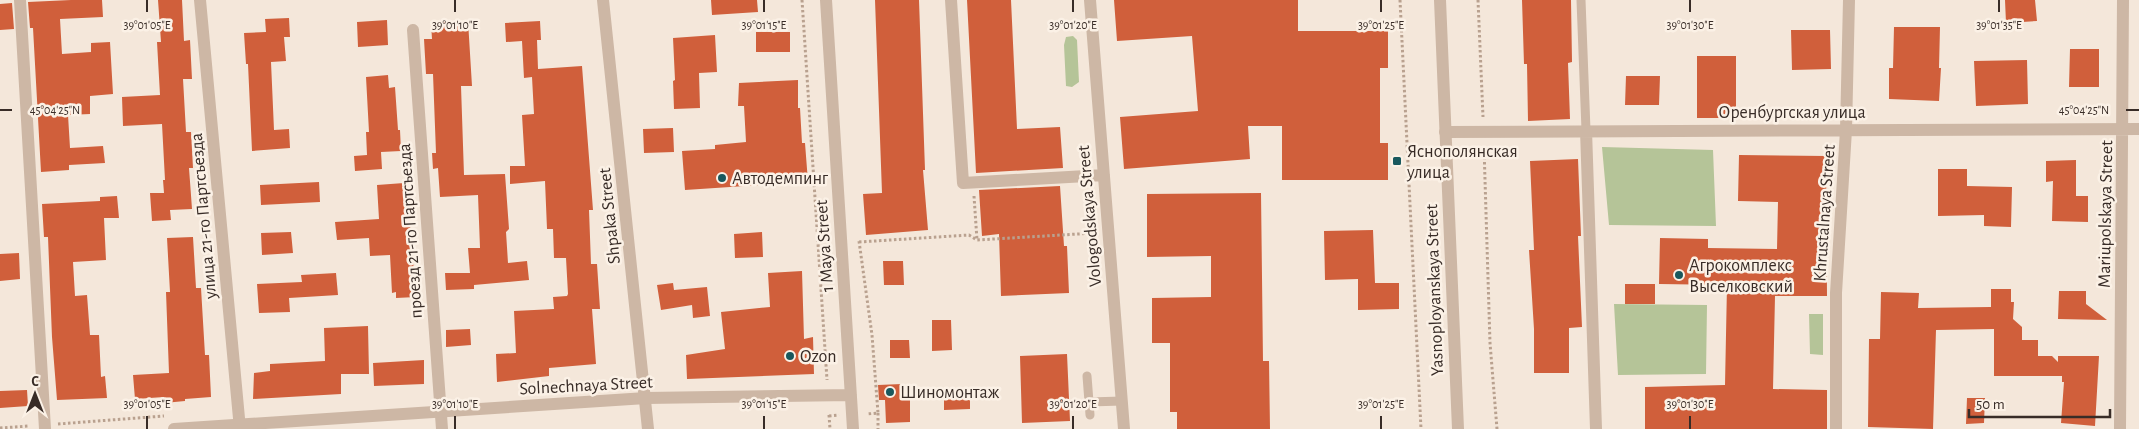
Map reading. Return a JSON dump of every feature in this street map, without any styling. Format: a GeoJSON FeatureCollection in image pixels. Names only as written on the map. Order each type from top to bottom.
{"type":"FeatureCollection","features":[{"type":"Feature","properties":{"kind":"street"},"geometry":{"type":"LineString","coordinates":[[20,0],[44,427]]}},
{"type":"Feature","properties":{"kind":"street","name":"улица 21-го Партсъезда"},"geometry":{"type":"LineString","coordinates":[[200,0],[240,427]]}},
{"type":"Feature","properties":{"kind":"street","name":"Shpaka Street"},"geometry":{"type":"LineString","coordinates":[[603,0],[648,429]]}},
{"type":"Feature","properties":{"kind":"street","name":"1 Maya Street"},"geometry":{"type":"LineString","coordinates":[[826,0],[853,429]]}},
{"type":"Feature","properties":{"kind":"street"},"geometry":{"type":"LineString","coordinates":[[951,0],[963,183],[1104,175]]}},
{"type":"Feature","properties":{"kind":"street","name":"Vologodskaya Street"},"geometry":{"type":"LineString","coordinates":[[1090,0],[1124,429]]}},
{"type":"Feature","properties":{"kind":"street","name":"Yasnoployanskaya Street"},"geometry":{"type":"LineString","coordinates":[[1440,0],[1458,429]]}},
{"type":"Feature","properties":{"kind":"street","name":"Khrustalnaya Street"},"geometry":{"type":"LineString","coordinates":[[1836,429],[1836,293],[1846,130],[1848,0]]}},
{"type":"Feature","properties":{"kind":"street","name":"Mariupolskaya Street"},"geometry":{"type":"LineString","coordinates":[[2120,429],[2124,0]]}},
{"type":"Feature","properties":{"kind":"street","name":"проезд 21-го Партсъезда"},"geometry":{"type":"LineString","coordinates":[[413,30],[442,429]]}},
{"type":"Feature","properties":{"kind":"street","name":"Оренбургская улица"},"geometry":{"type":"LineString","coordinates":[[1445,132],[2139,129]]}},
{"type":"Feature","properties":{"kind":"street"},"geometry":{"type":"LineString","coordinates":[[1586,130],[1596,429]]}},
{"type":"Feature","properties":{"kind":"street","name":"Solnechnaya Street"},"geometry":{"type":"LineString","coordinates":[[174,429],[240,427],[440,410],[646,398],[851,394]]}},
{"type":"Feature","properties":{"kind":"lane"},"geometry":{"type":"LineString","coordinates":[[1581,0],[1586,130]]}},
{"type":"Feature","properties":{"kind":"lane"},"geometry":{"type":"LineString","coordinates":[[1087,376],[1090,415]]}},
{"type":"Feature","properties":{"kind":"lane"},"geometry":{"type":"LineString","coordinates":[[1089,402],[1122,401]]}},
{"type":"Feature","properties":{"kind":"path"},"geometry":{"type":"LineString","coordinates":[[802,0],[827,382],[818,382]]}},
{"type":"Feature","properties":{"kind":"path"},"geometry":{"type":"LineString","coordinates":[[1400,0],[1421,429]]}},
{"type":"Feature","properties":{"kind":"path"},"geometry":{"type":"LineString","coordinates":[[1478,0],[1483,122]]}},
{"type":"Feature","properties":{"kind":"path"},"geometry":{"type":"LineString","coordinates":[[1484,142],[1490,343],[1496,429]]}},
{"type":"Feature","properties":{"kind":"path"},"geometry":{"type":"LineString","coordinates":[[974,182],[977,240]]}},
{"type":"Feature","properties":{"kind":"path"},"geometry":{"type":"LineString","coordinates":[[859,242],[969,235],[977,240],[1108,232]]}},
{"type":"Feature","properties":{"kind":"path"},"geometry":{"type":"LineString","coordinates":[[878,413],[878,429]]}},
{"type":"Feature","properties":{"kind":"path"},"geometry":{"type":"LineString","coordinates":[[0,428],[44,427]]}},
{"type":"Feature","properties":{"kind":"green space"},"geometry":{"type":"Polygon","coordinates":[[[1073,36],[1077,40],[1079,82],[1072,87],[1066,86],[1064,45],[1066,37],[1073,36]]]}},
{"type":"Feature","properties":{"kind":"green space"},"geometry":{"type":"Polygon","coordinates":[[[1602,147],[1713,150],[1716,226],[1609,225],[1602,147]]]}},
{"type":"Feature","properties":{"kind":"green space"},"geometry":{"type":"Polygon","coordinates":[[[1614,304],[1707,305],[1706,374],[1618,375],[1614,304]]]}},
{"type":"Feature","properties":{"kind":"green space"},"geometry":{"type":"Polygon","coordinates":[[[1809,314],[1823,314],[1823,355],[1810,354],[1809,314]]]}},
{"type":"Feature","properties":{"kind":"building"},"geometry":{"type":"Polygon","coordinates":[[[102,0],[103,17],[60,19],[62,54],[91,52],[91,43],[110,42],[113,94],[90,96],[90,114],[68,115],[70,148],[103,146],[105,163],[69,165],[69,170],[41,172],[33,28],[30,28],[28,2],[102,0]]]}},
{"type":"Feature","properties":{"kind":"building"},"geometry":{"type":"Polygon","coordinates":[[[158,0],[182,0],[184,41],[190,40],[192,79],[183,79],[186,132],[191,132],[193,168],[189,168],[192,209],[170,210],[171,220],[152,221],[150,193],[164,193],[162,124],[123,126],[122,97],[160,95],[157,42],[161,42],[158,0]]]}},
{"type":"Feature","properties":{"kind":"building"},"geometry":{"type":"Polygon","coordinates":[[[711,0],[757,0],[758,12],[712,15],[711,0]]]}},
{"type":"Feature","properties":{"kind":"building"},"geometry":{"type":"Polygon","coordinates":[[[875,0],[919,0],[925,170],[923,170],[928,230],[866,235],[863,194],[882,193],[875,0]]]}},
{"type":"Feature","properties":{"kind":"building"},"geometry":{"type":"Polygon","coordinates":[[[967,0],[1011,0],[1017,129],[1060,127],[1063,168],[976,173],[967,0]]]}},
{"type":"Feature","properties":{"kind":"building"},"geometry":{"type":"Polygon","coordinates":[[[1114,0],[1298,0],[1298,31],[1388,31],[1388,68],[1380,68],[1380,143],[1388,143],[1388,180],[1282,180],[1282,126],[1248,126],[1250,159],[1124,169],[1120,117],[1198,111],[1192,36],[1117,41],[1114,0]]]}},
{"type":"Feature","properties":{"kind":"building"},"geometry":{"type":"Polygon","coordinates":[[[1522,0],[1571,0],[1572,62],[1568,63],[1570,119],[1528,121],[1527,64],[1524,64],[1522,0]]]}},
{"type":"Feature","properties":{"kind":"building"},"geometry":{"type":"Polygon","coordinates":[[[2005,0],[2035,0],[2037,21],[2006,23],[2005,0]]]}},
{"type":"Feature","properties":{"kind":"building"},"geometry":{"type":"Polygon","coordinates":[[[12,3],[14,29],[0,30],[0,4],[12,3]]]}},
{"type":"Feature","properties":{"kind":"building"},"geometry":{"type":"Polygon","coordinates":[[[289,18],[290,37],[284,37],[286,61],[271,62],[274,130],[289,129],[290,148],[252,151],[248,64],[246,64],[244,33],[266,32],[265,19],[289,18]]]}},
{"type":"Feature","properties":{"kind":"building"},"geometry":{"type":"Polygon","coordinates":[[[387,20],[388,45],[358,47],[357,22],[387,20]]]}},
{"type":"Feature","properties":{"kind":"building"},"geometry":{"type":"Polygon","coordinates":[[[468,21],[472,86],[461,86],[464,175],[505,174],[509,229],[506,232],[508,263],[527,261],[529,280],[474,285],[474,289],[446,290],[445,273],[470,273],[468,248],[480,248],[478,195],[440,197],[438,168],[433,169],[432,153],[436,153],[433,74],[426,74],[424,39],[432,39],[431,23],[468,21]]]}},
{"type":"Feature","properties":{"kind":"building"},"geometry":{"type":"Polygon","coordinates":[[[540,21],[541,40],[537,40],[538,69],[582,66],[593,210],[589,210],[591,264],[597,264],[600,309],[592,309],[596,364],[549,368],[549,376],[497,382],[496,354],[516,353],[514,311],[554,309],[553,297],[567,296],[568,294],[566,258],[554,258],[553,229],[547,229],[545,181],[510,184],[510,166],[525,166],[522,115],[534,114],[532,77],[524,78],[522,41],[506,42],[505,23],[540,21]]]}},
{"type":"Feature","properties":{"kind":"building"},"geometry":{"type":"Polygon","coordinates":[[[1894,27],[1940,27],[1939,68],[1941,68],[1939,101],[1889,99],[1889,68],[1893,68],[1894,27]]]}},
{"type":"Feature","properties":{"kind":"building"},"geometry":{"type":"Polygon","coordinates":[[[1791,30],[1830,30],[1831,69],[1792,70],[1791,30]]]}},
{"type":"Feature","properties":{"kind":"building"},"geometry":{"type":"Polygon","coordinates":[[[756,32],[790,32],[790,52],[756,52],[756,32]]]}},
{"type":"Feature","properties":{"kind":"building"},"geometry":{"type":"Polygon","coordinates":[[[715,35],[717,72],[699,73],[700,108],[674,109],[673,38],[715,35]]]}},
{"type":"Feature","properties":{"kind":"building"},"geometry":{"type":"Polygon","coordinates":[[[2070,49],[2099,49],[2099,87],[2069,87],[2070,49]]]}},
{"type":"Feature","properties":{"kind":"building"},"geometry":{"type":"Polygon","coordinates":[[[1697,56],[1736,56],[1736,118],[1697,118],[1697,56]]]}},
{"type":"Feature","properties":{"kind":"building"},"geometry":{"type":"Polygon","coordinates":[[[2027,60],[2028,104],[1976,106],[1974,61],[2027,60]]]}},
{"type":"Feature","properties":{"kind":"building"},"geometry":{"type":"Polygon","coordinates":[[[388,75],[389,88],[395,87],[401,151],[381,152],[382,169],[355,171],[354,156],[367,155],[366,132],[369,132],[366,77],[388,75]]]}},
{"type":"Feature","properties":{"kind":"building"},"geometry":{"type":"Polygon","coordinates":[[[1626,76],[1660,76],[1659,105],[1625,105],[1626,76]]]}},
{"type":"Feature","properties":{"kind":"building"},"geometry":{"type":"Polygon","coordinates":[[[798,80],[798,108],[800,108],[802,143],[805,143],[808,182],[685,190],[682,151],[715,149],[715,145],[746,142],[744,106],[738,106],[739,83],[798,80]]]}},
{"type":"Feature","properties":{"kind":"building"},"geometry":{"type":"Polygon","coordinates":[[[673,128],[674,152],[644,153],[643,129],[673,128]]]}},
{"type":"Feature","properties":{"kind":"building"},"geometry":{"type":"Polygon","coordinates":[[[1739,155],[1826,156],[1827,296],[1775,296],[1773,389],[1827,390],[1827,429],[1645,429],[1645,387],[1725,385],[1727,285],[1659,284],[1660,238],[1708,239],[1708,248],[1777,249],[1778,202],[1738,201],[1739,155]]]}},
{"type":"Feature","properties":{"kind":"building"},"geometry":{"type":"Polygon","coordinates":[[[1578,159],[1581,236],[1578,236],[1582,327],[1569,328],[1569,373],[1534,373],[1534,329],[1529,250],[1534,250],[1530,161],[1578,159]]]}},
{"type":"Feature","properties":{"kind":"building"},"geometry":{"type":"Polygon","coordinates":[[[2076,160],[2076,196],[2088,196],[2088,222],[2052,221],[2053,181],[2046,182],[2046,161],[2076,160]]]}},
{"type":"Feature","properties":{"kind":"building"},"geometry":{"type":"Polygon","coordinates":[[[1938,169],[1967,169],[1967,186],[2012,187],[2011,227],[1984,226],[1984,215],[1938,216],[1938,169]]]}},
{"type":"Feature","properties":{"kind":"building"},"geometry":{"type":"Polygon","coordinates":[[[319,182],[320,202],[261,205],[260,185],[319,182]]]}},
{"type":"Feature","properties":{"kind":"building"},"geometry":{"type":"Polygon","coordinates":[[[404,183],[406,224],[410,224],[416,297],[396,298],[396,292],[392,293],[390,255],[370,256],[369,238],[337,240],[335,222],[379,219],[377,185],[404,183]]]}},
{"type":"Feature","properties":{"kind":"building"},"geometry":{"type":"Polygon","coordinates":[[[1060,186],[1064,246],[1067,246],[1069,293],[1001,296],[999,234],[982,236],[979,190],[1060,186]]]}},
{"type":"Feature","properties":{"kind":"building"},"geometry":{"type":"Polygon","coordinates":[[[1261,193],[1263,361],[1269,361],[1270,429],[1177,429],[1177,412],[1170,412],[1170,343],[1152,343],[1152,298],[1211,297],[1211,256],[1147,257],[1147,194],[1261,193]]]}},
{"type":"Feature","properties":{"kind":"building"},"geometry":{"type":"Polygon","coordinates":[[[117,196],[119,218],[104,218],[106,260],[73,262],[75,296],[87,295],[90,335],[99,335],[101,377],[105,376],[107,398],[57,400],[52,337],[48,237],[44,237],[42,204],[100,201],[100,197],[117,196]]]}},
{"type":"Feature","properties":{"kind":"building"},"geometry":{"type":"Polygon","coordinates":[[[1373,230],[1375,283],[1399,283],[1399,309],[1358,310],[1358,279],[1325,280],[1324,231],[1373,230]]]}},
{"type":"Feature","properties":{"kind":"building"},"geometry":{"type":"Polygon","coordinates":[[[291,232],[293,253],[262,255],[261,233],[291,232]]]}},
{"type":"Feature","properties":{"kind":"building"},"geometry":{"type":"Polygon","coordinates":[[[762,232],[763,257],[735,258],[734,234],[762,232]]]}},
{"type":"Feature","properties":{"kind":"building"},"geometry":{"type":"Polygon","coordinates":[[[193,237],[196,288],[201,288],[205,355],[209,355],[211,397],[164,403],[164,397],[135,399],[133,375],[169,373],[166,292],[170,292],[167,238],[193,237]]]}},
{"type":"Feature","properties":{"kind":"building"},"geometry":{"type":"Polygon","coordinates":[[[19,253],[20,279],[0,281],[0,254],[19,253]]]}},
{"type":"Feature","properties":{"kind":"building"},"geometry":{"type":"Polygon","coordinates":[[[883,261],[903,261],[904,285],[884,285],[883,261]]]}},
{"type":"Feature","properties":{"kind":"building"},"geometry":{"type":"Polygon","coordinates":[[[802,271],[804,339],[813,337],[814,374],[687,379],[686,355],[725,349],[721,312],[770,307],[768,273],[802,271]]]}},
{"type":"Feature","properties":{"kind":"building"},"geometry":{"type":"Polygon","coordinates":[[[336,273],[338,295],[289,298],[290,312],[259,313],[257,284],[302,282],[301,275],[336,273]]]}},
{"type":"Feature","properties":{"kind":"building"},"geometry":{"type":"Polygon","coordinates":[[[673,283],[674,290],[707,287],[710,316],[693,318],[692,305],[661,310],[657,285],[673,283]]]}},
{"type":"Feature","properties":{"kind":"building"},"geometry":{"type":"Polygon","coordinates":[[[1625,284],[1655,284],[1655,304],[1625,304],[1625,284]]]}},
{"type":"Feature","properties":{"kind":"building"},"geometry":{"type":"Polygon","coordinates":[[[1991,289],[2011,289],[2011,302],[2014,302],[2013,319],[2022,327],[2022,340],[2038,340],[2038,356],[2052,356],[2058,362],[2058,356],[2099,356],[2095,426],[2061,423],[2064,382],[2062,382],[2062,376],[1994,376],[1994,329],[1936,330],[1933,429],[1868,427],[1869,339],[1880,339],[1881,292],[1919,293],[1918,308],[1991,307],[1991,289]]]}},
{"type":"Feature","properties":{"kind":"building"},"geometry":{"type":"Polygon","coordinates":[[[2059,291],[2086,291],[2086,304],[2107,320],[2058,319],[2059,291]]]}},
{"type":"Feature","properties":{"kind":"building"},"geometry":{"type":"Polygon","coordinates":[[[932,320],[951,320],[952,350],[932,351],[932,320]]]}},
{"type":"Feature","properties":{"kind":"building"},"geometry":{"type":"Polygon","coordinates":[[[368,326],[369,374],[341,374],[341,394],[253,399],[254,373],[270,371],[270,364],[325,361],[324,328],[368,326]]]}},
{"type":"Feature","properties":{"kind":"building"},"geometry":{"type":"Polygon","coordinates":[[[470,329],[471,345],[446,347],[446,330],[470,329]]]}},
{"type":"Feature","properties":{"kind":"building"},"geometry":{"type":"Polygon","coordinates":[[[890,340],[909,340],[910,358],[890,358],[890,340]]]}},
{"type":"Feature","properties":{"kind":"building"},"geometry":{"type":"Polygon","coordinates":[[[1067,354],[1070,421],[1022,423],[1020,356],[1067,354]]]}},
{"type":"Feature","properties":{"kind":"building"},"geometry":{"type":"Polygon","coordinates":[[[424,360],[424,384],[374,386],[373,363],[424,360]]]}},
{"type":"Feature","properties":{"kind":"building"},"geometry":{"type":"Polygon","coordinates":[[[902,384],[902,399],[910,399],[910,422],[886,423],[885,400],[879,400],[878,385],[902,384]]]}},
{"type":"Feature","properties":{"kind":"building"},"geometry":{"type":"Polygon","coordinates":[[[27,390],[28,406],[0,408],[0,391],[27,390]]]}},
{"type":"Feature","properties":{"kind":"building"},"geometry":{"type":"Polygon","coordinates":[[[944,390],[970,390],[970,409],[944,410],[944,390]]]}},
{"type":"Feature","properties":{"kind":"building"},"geometry":{"type":"Polygon","coordinates":[[[1967,398],[1985,398],[1984,423],[1966,424],[1967,398]]]}},
{"type":"Feature","properties":{"kind":"place","name":"Яснополянская улица"},"geometry":{"type":"Point","coordinates":[1397,161]}},
{"type":"Feature","properties":{"kind":"place","name":"Автодемпинг"},"geometry":{"type":"Point","coordinates":[722,178]}},
{"type":"Feature","properties":{"kind":"place","name":"Агрокомплекс Выселковский"},"geometry":{"type":"Point","coordinates":[1679,275]}},
{"type":"Feature","properties":{"kind":"place","name":"Ozon"},"geometry":{"type":"Point","coordinates":[790,356]}},
{"type":"Feature","properties":{"kind":"place","name":"Шиномонтаж"},"geometry":{"type":"Point","coordinates":[890,392]}}]}
